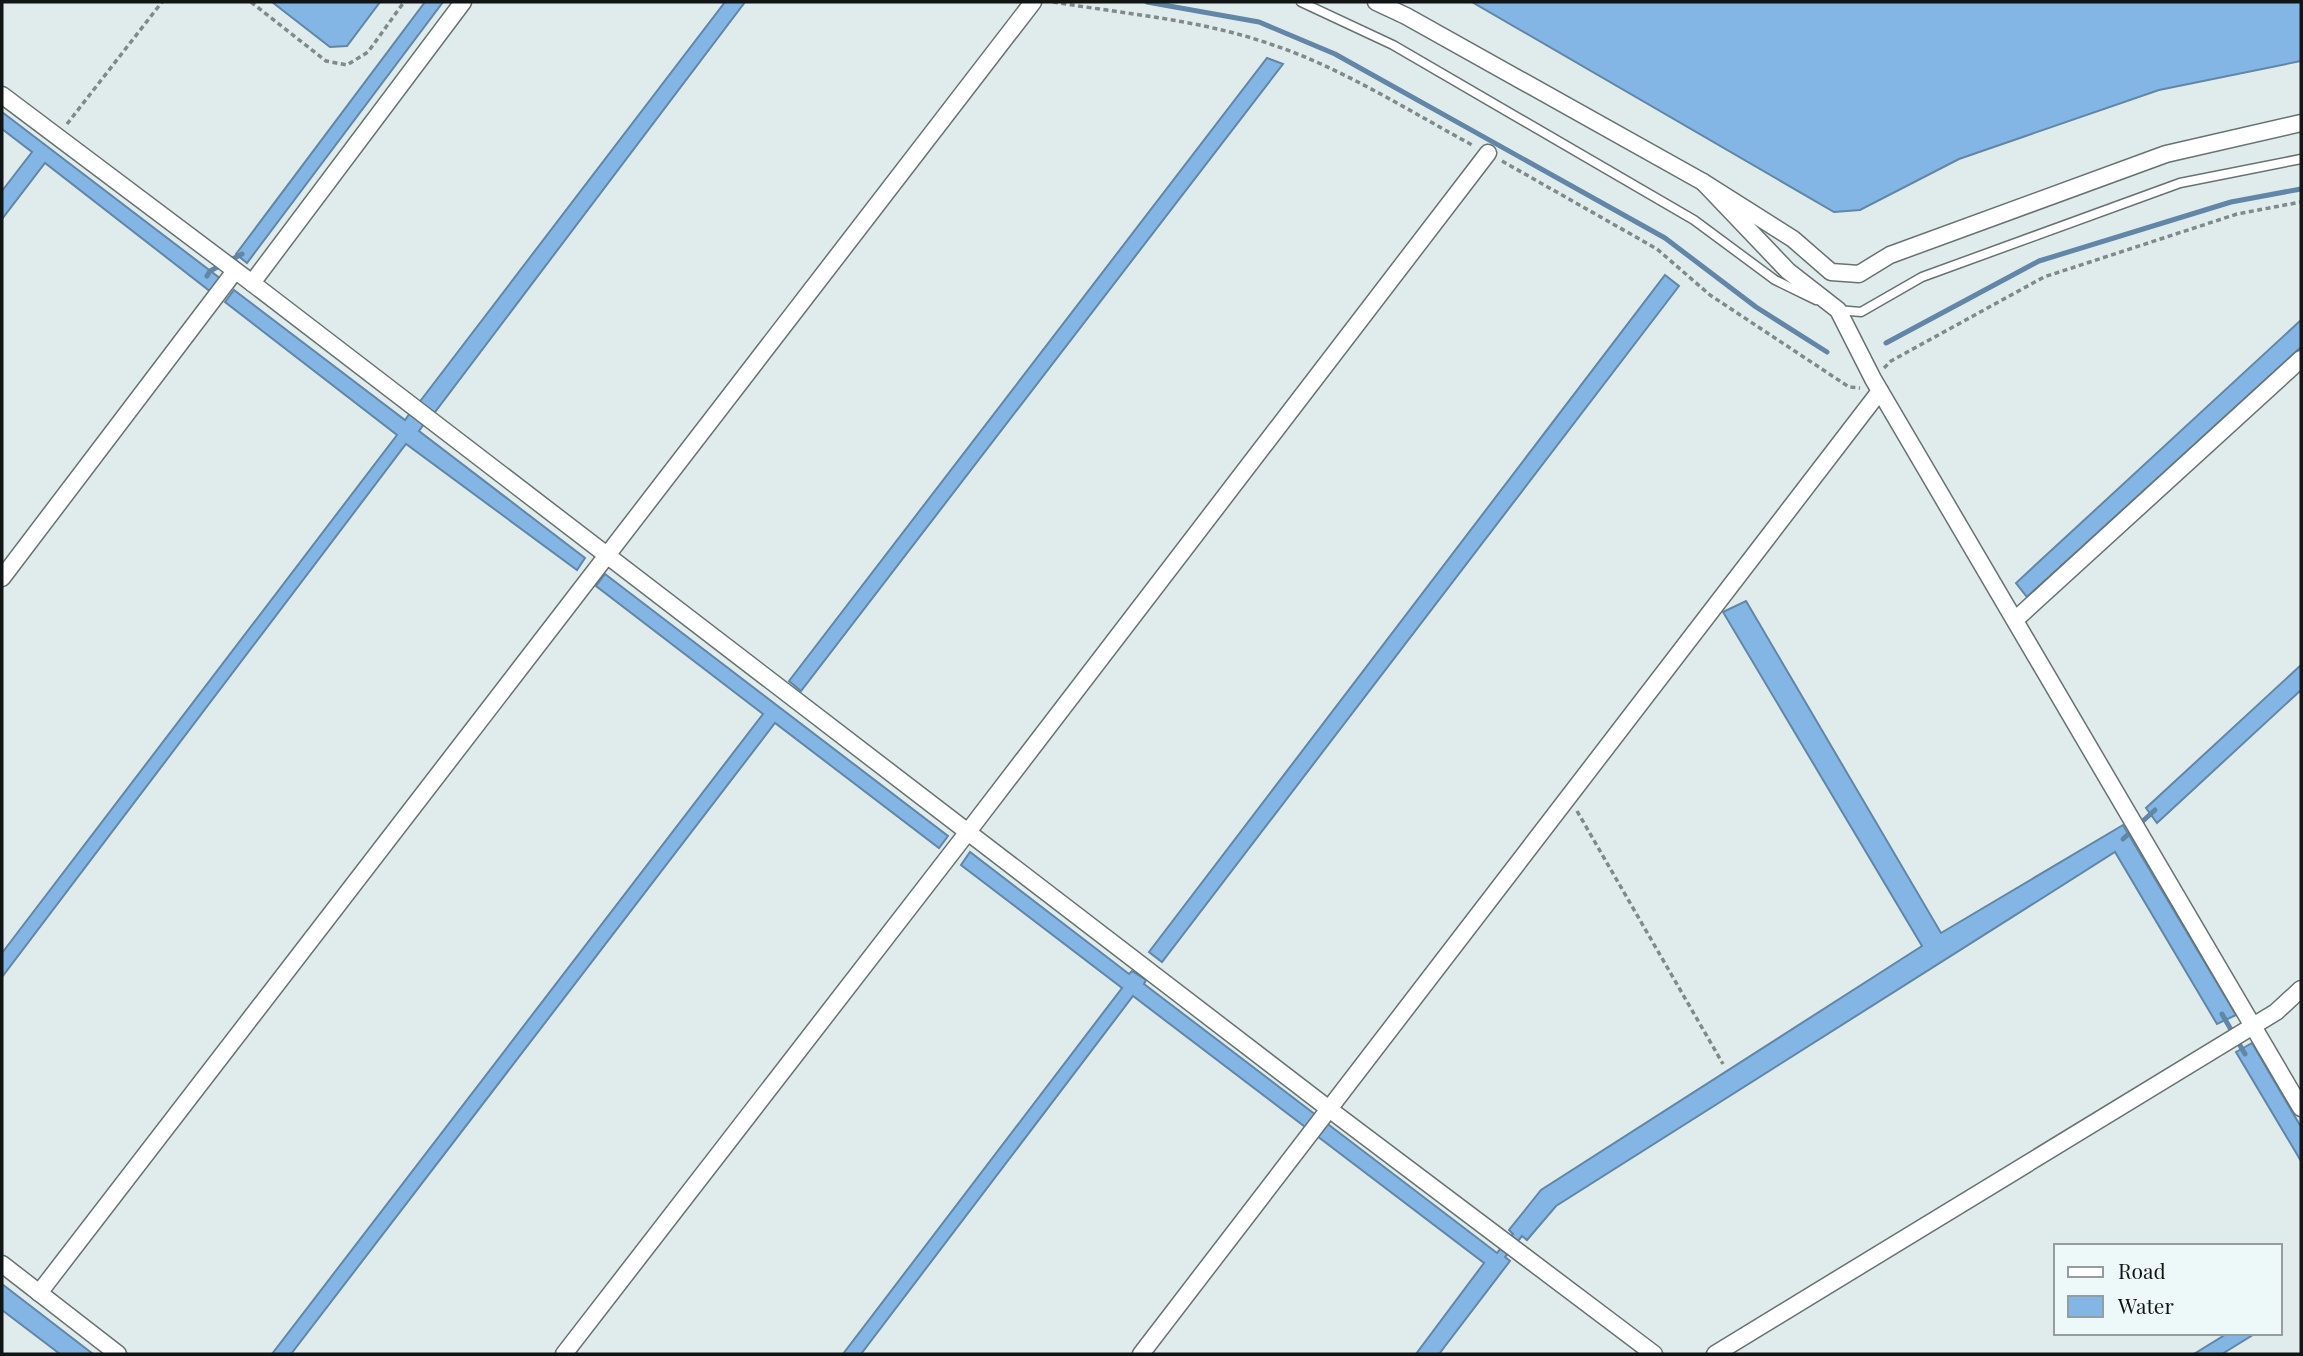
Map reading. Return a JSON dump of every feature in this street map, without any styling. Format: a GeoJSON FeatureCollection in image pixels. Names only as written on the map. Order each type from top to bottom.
{"type":"FeatureCollection","features":[{"type":"Feature","properties":{"kind":"street"},"geometry":{"type":"LineString","coordinates":[[252,283],[463,2]]}},
{"type":"Feature","properties":{"kind":"street"},"geometry":{"type":"LineString","coordinates":[[39,1293],[1033,2]]}},
{"type":"Feature","properties":{"kind":"street"},"geometry":{"type":"LineString","coordinates":[[1376,2],[1406,16],[1703,182],[1793,239],[1831,272],[1859,274],[1890,255],[2166,154],[2301,123]]}},
{"type":"Feature","properties":{"kind":"street"},"geometry":{"type":"LineString","coordinates":[[2,95],[225,275],[252,283],[1329,1110],[1654,1354]]}},
{"type":"Feature","properties":{"kind":"street"},"geometry":{"type":"LineString","coordinates":[[564,1354],[1488,153]]}},
{"type":"Feature","properties":{"kind":"street"},"geometry":{"type":"LineString","coordinates":[[1703,182],[1788,271],[1838,310],[1876,385],[2136,827],[2241,1034],[2301,1108]]}},
{"type":"Feature","properties":{"kind":"street"},"geometry":{"type":"LineString","coordinates":[[2,578],[225,275]]}},
{"type":"Feature","properties":{"kind":"street"},"geometry":{"type":"LineString","coordinates":[[2015,620],[2301,359]]}},
{"type":"Feature","properties":{"kind":"street"},"geometry":{"type":"LineString","coordinates":[[1141,1354],[1569,797],[1876,385]]}},
{"type":"Feature","properties":{"kind":"street"},"geometry":{"type":"LineString","coordinates":[[1715,1354],[2241,1034],[2276,1012],[2301,989]]}},
{"type":"Feature","properties":{"kind":"street"},"geometry":{"type":"LineString","coordinates":[[2,1264],[118,1354]]}},
{"type":"Feature","properties":{"kind":"lane"},"geometry":{"type":"LineString","coordinates":[[1301,2],[1393,46],[1694,220],[1775,280],[1838,310],[1861,312],[1922,277],[2180,183],[2301,159]]}},
{"type":"Feature","properties":{"kind":"path"},"geometry":{"type":"LineString","coordinates":[[57,137],[162,2]]}},
{"type":"Feature","properties":{"kind":"path"},"geometry":{"type":"LineString","coordinates":[[251,2],[326,61],[347,65],[368,52],[404,2]]}},
{"type":"Feature","properties":{"kind":"path"},"geometry":{"type":"LineString","coordinates":[[1876,385],[1891,362],[2044,277],[2237,214],[2301,202]]}},
{"type":"Feature","properties":{"kind":"path"},"geometry":{"type":"LineString","coordinates":[[1569,797],[1723,1063]]}},
{"type":"Feature","properties":{"kind":"water"},"geometry":{"type":"Polygon","coordinates":[[[272,2],[380,2],[347,46],[330,47],[272,2]]]}},
{"type":"Feature","properties":{"kind":"water"},"geometry":{"type":"Polygon","coordinates":[[[425,2],[443,2],[247,263],[236,254],[425,2]]]}},
{"type":"Feature","properties":{"kind":"water"},"geometry":{"type":"Polygon","coordinates":[[[725,2],[745,2],[432,416],[418,404],[725,2]]]}},
{"type":"Feature","properties":{"kind":"water"},"geometry":{"type":"Polygon","coordinates":[[[1472,2],[2301,2],[2301,61],[2159,90],[1959,159],[1860,210],[1834,212],[1472,2]]]}},
{"type":"Feature","properties":{"kind":"water"},"geometry":{"type":"Polygon","coordinates":[[[1267,58],[1283,64],[801,691],[789,681],[1267,58]]]}},
{"type":"Feature","properties":{"kind":"water"},"geometry":{"type":"Polygon","coordinates":[[[2,112],[221,279],[211,292],[45,163],[2,219],[2,191],[32,152],[2,129],[2,112]]]}},
{"type":"Feature","properties":{"kind":"water"},"geometry":{"type":"Polygon","coordinates":[[[1665,275],[1679,286],[1162,962],[1149,952],[1665,275]]]}},
{"type":"Feature","properties":{"kind":"water"},"geometry":{"type":"Polygon","coordinates":[[[234,290],[405,420],[410,413],[424,424],[419,431],[585,558],[577,570],[406,444],[2,977],[2,953],[397,435],[225,302],[234,290]]]}},
{"type":"Feature","properties":{"kind":"water"},"geometry":{"type":"Polygon","coordinates":[[[2301,320],[2301,347],[2027,597],[2016,583],[2301,320]]]}},
{"type":"Feature","properties":{"kind":"water"},"geometry":{"type":"Polygon","coordinates":[[[605,574],[948,836],[939,848],[775,723],[291,1354],[272,1354],[763,714],[596,586],[605,574]]]}},
{"type":"Feature","properties":{"kind":"water"},"geometry":{"type":"Polygon","coordinates":[[[1746,601],[1941,933],[2123,825],[2236,1015],[2217,1024],[2115,852],[1556,1206],[1527,1240],[1522,1236],[1505,1257],[1510,1261],[1439,1354],[1416,1354],[1484,1263],[1133,996],[861,1354],[843,1354],[1122,988],[961,865],[970,852],[1129,974],[1132,971],[1146,980],[1144,984],[1497,1253],[1513,1234],[1509,1230],[1541,1190],[1922,946],[1723,612],[1746,601]]]}},
{"type":"Feature","properties":{"kind":"water"},"geometry":{"type":"Polygon","coordinates":[[[2301,665],[2301,690],[2157,823],[2146,808],[2301,665]]]}},
{"type":"Feature","properties":{"kind":"water"},"geometry":{"type":"Polygon","coordinates":[[[2252,1043],[2301,1127],[2301,1161],[2236,1052],[2252,1043]]]}},
{"type":"Feature","properties":{"kind":"water"},"geometry":{"type":"Polygon","coordinates":[[[2,1284],[93,1354],[60,1354],[2,1310],[2,1284]]]}},
{"type":"Feature","properties":{"kind":"water"},"geometry":{"type":"Polygon","coordinates":[[[2225,1335],[2253,1335],[2222,1354],[2194,1354],[2225,1335]]]}},
{"type":"Feature","properties":{"kind":"waterway"},"geometry":{"type":"LineString","coordinates":[[1147,2],[1259,22],[1335,54],[1665,238],[1756,307],[1827,352]]}},
{"type":"Feature","properties":{"kind":"waterway"},"geometry":{"type":"LineString","coordinates":[[1886,343],[2039,261],[2231,202],[2301,189]]}},
{"type":"Feature","properties":{"kind":"waterway"},"geometry":{"type":"LineString","coordinates":[[207,276],[210,271],[242,254]]}},
{"type":"Feature","properties":{"kind":"waterway"},"geometry":{"type":"LineString","coordinates":[[2123,839],[2155,810]]}},
{"type":"Feature","properties":{"kind":"waterway"},"geometry":{"type":"LineString","coordinates":[[2222,1014],[2245,1054]]}}]}
